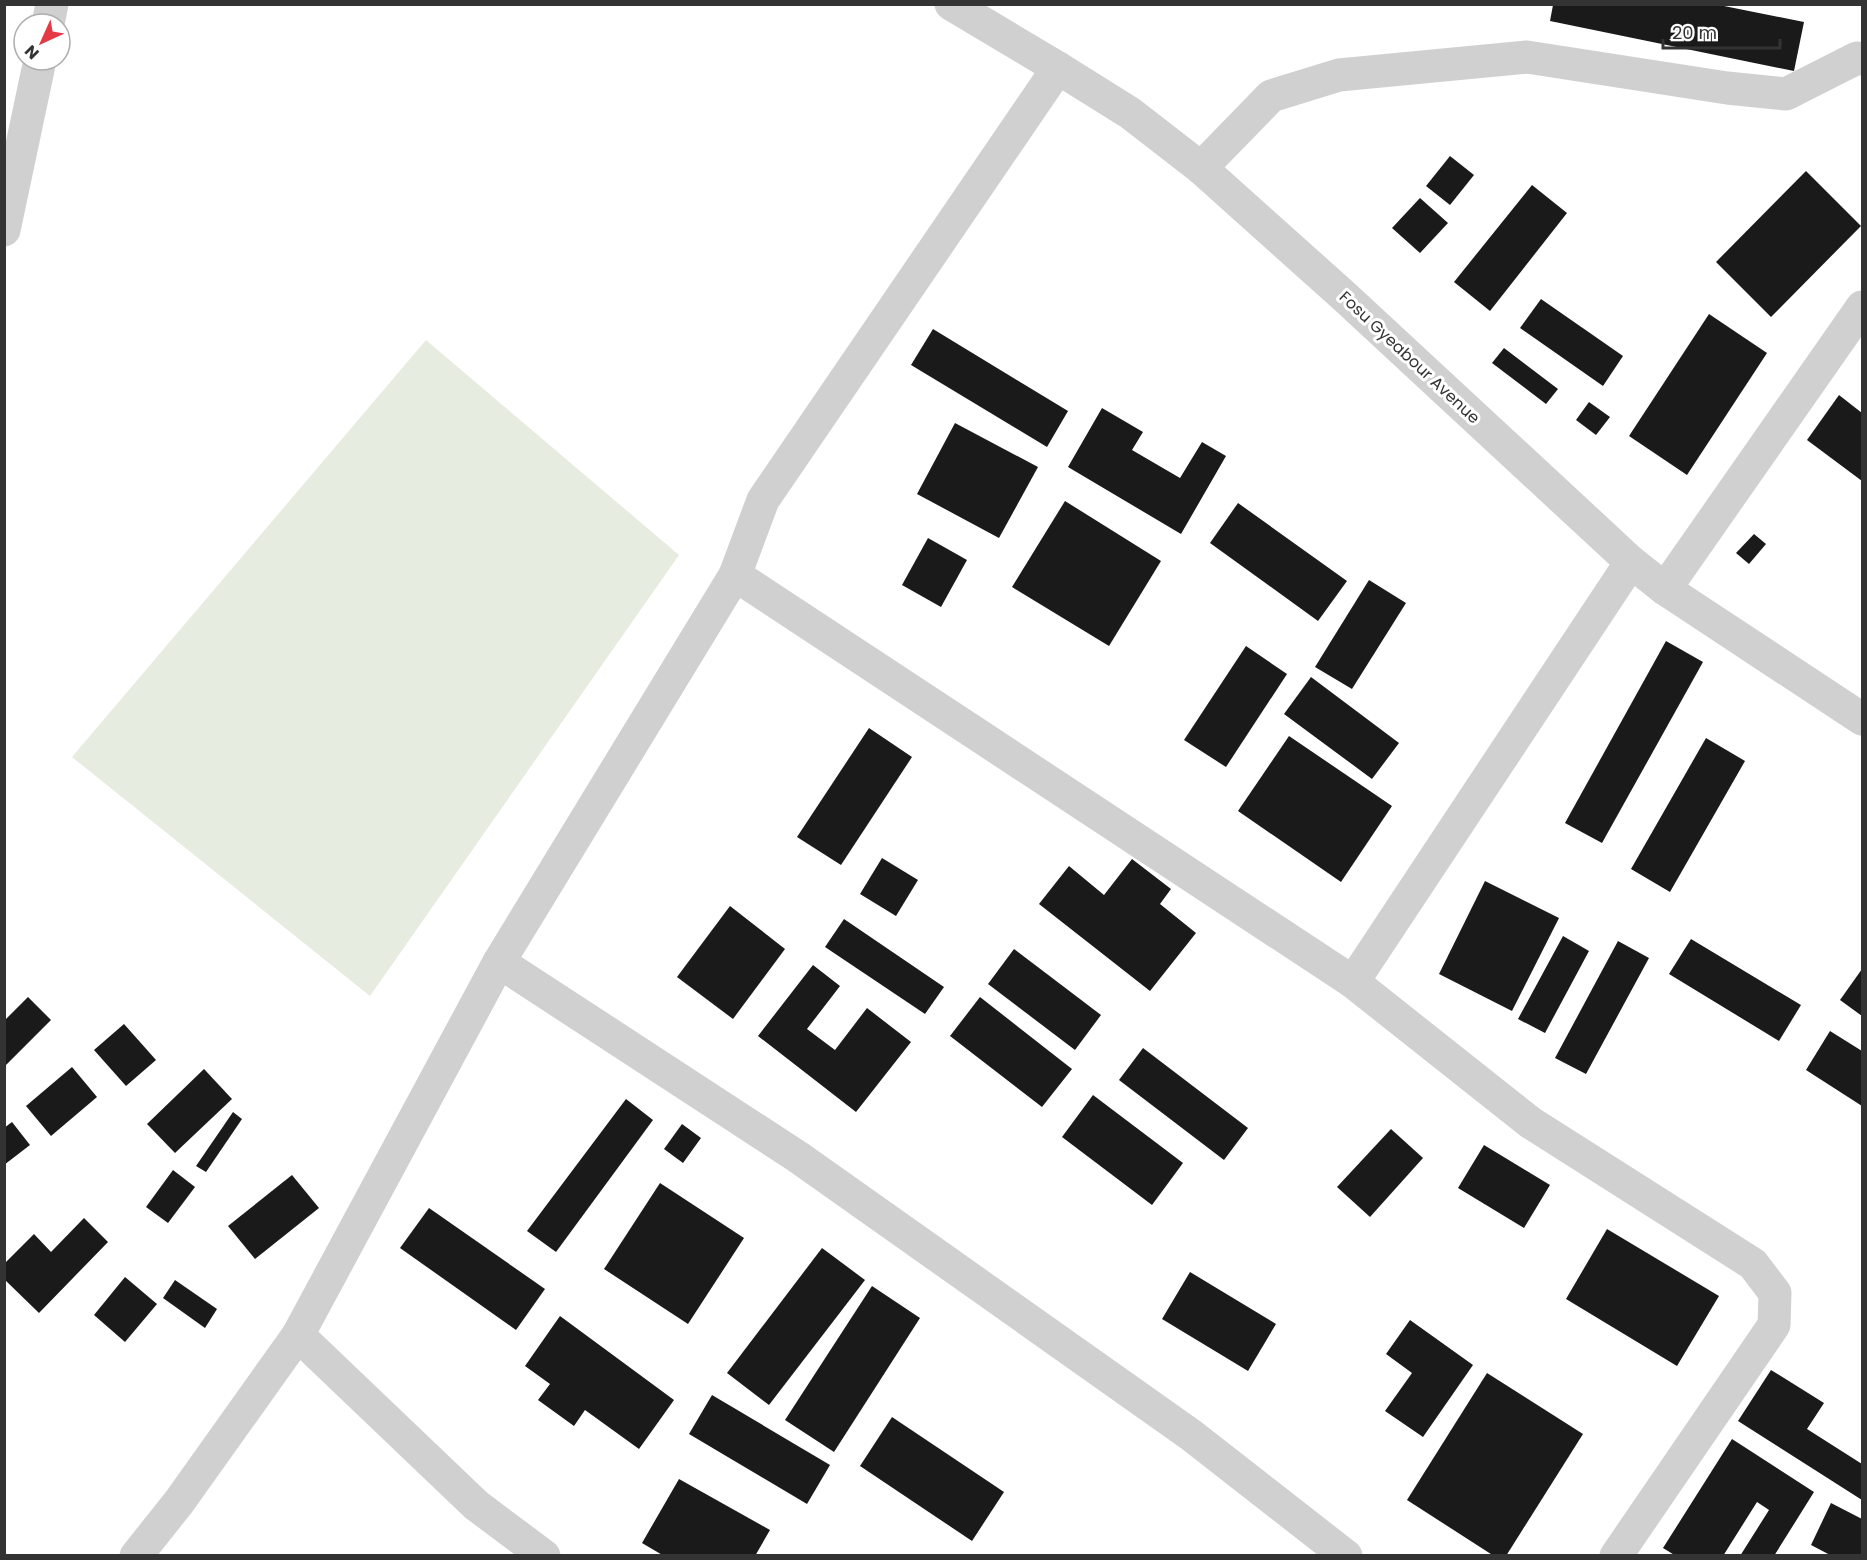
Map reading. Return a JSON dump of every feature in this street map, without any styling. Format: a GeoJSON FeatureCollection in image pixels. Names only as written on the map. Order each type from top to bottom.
{"type":"FeatureCollection","features":[{"type":"Feature","properties":{"kind":"street","name":"Fosu Gyeabour Avenue"},"geometry":{"type":"LineString","coordinates":[[951,4],[1130,113],[1202,168],[1631,562],[1665,590],[1863,719]]}},
{"type":"Feature","properties":{"kind":"street"},"geometry":{"type":"LineString","coordinates":[[1202,168],[1271,96],[1339,75],[1527,57],[1727,88],[1786,94],[1857,58],[1863,59]]}},
{"type":"Feature","properties":{"kind":"street"},"geometry":{"type":"LineString","coordinates":[[136,1556],[178,1502],[297,1335],[499,962],[735,575],[763,500],[1058,68]]}},
{"type":"Feature","properties":{"kind":"street"},"geometry":{"type":"LineString","coordinates":[[4,230],[37,72]]}},
{"type":"Feature","properties":{"kind":"street"},"geometry":{"type":"LineString","coordinates":[[1665,590],[1863,307]]}},
{"type":"Feature","properties":{"kind":"street"},"geometry":{"type":"LineString","coordinates":[[1353,982],[1631,562]]}},
{"type":"Feature","properties":{"kind":"street"},"geometry":{"type":"LineString","coordinates":[[735,575],[1353,982],[1531,1123],[1753,1264],[1775,1293],[1774,1325],[1616,1556]]}},
{"type":"Feature","properties":{"kind":"street"},"geometry":{"type":"LineString","coordinates":[[499,962],[798,1157],[1191,1435],[1346,1556]]}},
{"type":"Feature","properties":{"kind":"street"},"geometry":{"type":"LineString","coordinates":[[297,1335],[476,1505],[544,1556]]}},
{"type":"Feature","properties":{"kind":"shaded area"},"geometry":{"type":"Polygon","coordinates":[[[426,340],[679,555],[370,996],[72,757],[426,340]]]}},
{"type":"Feature","properties":{"kind":"building"},"geometry":{"type":"Polygon","coordinates":[[[1553,5],[1719,5],[1804,22],[1794,71],[1550,21],[1553,5]]]}},
{"type":"Feature","properties":{"kind":"building"},"geometry":{"type":"Polygon","coordinates":[[[1450,156],[1474,175],[1450,205],[1426,186],[1450,156]]]}},
{"type":"Feature","properties":{"kind":"building"},"geometry":{"type":"Polygon","coordinates":[[[1806,171],[1861,226],[1771,317],[1716,262],[1806,171]]]}},
{"type":"Feature","properties":{"kind":"building"},"geometry":{"type":"Polygon","coordinates":[[[1532,185],[1567,213],[1490,311],[1454,282],[1532,185]]]}},
{"type":"Feature","properties":{"kind":"building"},"geometry":{"type":"Polygon","coordinates":[[[1420,198],[1448,223],[1420,253],[1392,228],[1420,198]]]}},
{"type":"Feature","properties":{"kind":"building"},"geometry":{"type":"Polygon","coordinates":[[[1541,299],[1623,356],[1603,386],[1520,328],[1541,299]]]}},
{"type":"Feature","properties":{"kind":"building"},"geometry":{"type":"Polygon","coordinates":[[[1709,314],[1767,353],[1687,475],[1629,436],[1709,314]]]}},
{"type":"Feature","properties":{"kind":"building"},"geometry":{"type":"Polygon","coordinates":[[[933,329],[1068,411],[1047,447],[911,365],[933,329]]]}},
{"type":"Feature","properties":{"kind":"building"},"geometry":{"type":"Polygon","coordinates":[[[1504,348],[1558,389],[1546,404],[1492,363],[1504,348]]]}},
{"type":"Feature","properties":{"kind":"building"},"geometry":{"type":"Polygon","coordinates":[[[1839,395],[1862,413],[1862,481],[1807,440],[1839,395]]]}},
{"type":"Feature","properties":{"kind":"building"},"geometry":{"type":"Polygon","coordinates":[[[1589,402],[1610,417],[1596,435],[1576,420],[1589,402]]]}},
{"type":"Feature","properties":{"kind":"building"},"geometry":{"type":"Polygon","coordinates":[[[1102,408],[1143,432],[1132,450],[1180,478],[1202,442],[1226,456],[1181,534],[1068,467],[1102,408]]]}},
{"type":"Feature","properties":{"kind":"building"},"geometry":{"type":"Polygon","coordinates":[[[955,423],[1038,467],[999,538],[917,494],[955,423]]]}},
{"type":"Feature","properties":{"kind":"building"},"geometry":{"type":"Polygon","coordinates":[[[1065,501],[1161,561],[1109,646],[1012,587],[1065,501]]]}},
{"type":"Feature","properties":{"kind":"building"},"geometry":{"type":"Polygon","coordinates":[[[1238,503],[1347,581],[1318,621],[1210,543],[1238,503]]]}},
{"type":"Feature","properties":{"kind":"building"},"geometry":{"type":"Polygon","coordinates":[[[1754,534],[1766,544],[1749,564],[1736,553],[1754,534]]]}},
{"type":"Feature","properties":{"kind":"building"},"geometry":{"type":"Polygon","coordinates":[[[928,538],[967,560],[941,607],[902,585],[928,538]]]}},
{"type":"Feature","properties":{"kind":"building"},"geometry":{"type":"Polygon","coordinates":[[[1369,580],[1406,603],[1352,689],[1315,667],[1369,580]]]}},
{"type":"Feature","properties":{"kind":"building"},"geometry":{"type":"Polygon","coordinates":[[[1666,641],[1703,662],[1602,843],[1565,823],[1666,641]]]}},
{"type":"Feature","properties":{"kind":"building"},"geometry":{"type":"Polygon","coordinates":[[[1246,646],[1287,674],[1226,767],[1184,740],[1246,646]]]}},
{"type":"Feature","properties":{"kind":"building"},"geometry":{"type":"Polygon","coordinates":[[[1311,677],[1399,743],[1372,779],[1284,714],[1311,677]]]}},
{"type":"Feature","properties":{"kind":"building"},"geometry":{"type":"Polygon","coordinates":[[[869,728],[912,757],[841,865],[797,837],[869,728]]]}},
{"type":"Feature","properties":{"kind":"building"},"geometry":{"type":"Polygon","coordinates":[[[1289,736],[1392,806],[1341,882],[1238,811],[1289,736]]]}},
{"type":"Feature","properties":{"kind":"building"},"geometry":{"type":"Polygon","coordinates":[[[1706,738],[1745,761],[1670,892],[1631,869],[1706,738]]]}},
{"type":"Feature","properties":{"kind":"building"},"geometry":{"type":"Polygon","coordinates":[[[882,858],[918,880],[896,916],[860,894],[882,858]]]}},
{"type":"Feature","properties":{"kind":"building"},"geometry":{"type":"Polygon","coordinates":[[[1132,859],[1171,889],[1160,904],[1196,933],[1150,991],[1039,904],[1069,866],[1104,895],[1132,859]]]}},
{"type":"Feature","properties":{"kind":"building"},"geometry":{"type":"Polygon","coordinates":[[[1485,881],[1559,918],[1512,1011],[1439,974],[1485,881]]]}},
{"type":"Feature","properties":{"kind":"building"},"geometry":{"type":"Polygon","coordinates":[[[730,906],[785,949],[733,1019],[677,977],[730,906]]]}},
{"type":"Feature","properties":{"kind":"building"},"geometry":{"type":"Polygon","coordinates":[[[844,919],[944,987],[925,1014],[825,947],[844,919]]]}},
{"type":"Feature","properties":{"kind":"building"},"geometry":{"type":"Polygon","coordinates":[[[1563,936],[1589,951],[1545,1033],[1518,1019],[1563,936]]]}},
{"type":"Feature","properties":{"kind":"building"},"geometry":{"type":"Polygon","coordinates":[[[1691,939],[1801,1005],[1779,1041],[1669,974],[1691,939]]]}},
{"type":"Feature","properties":{"kind":"building"},"geometry":{"type":"Polygon","coordinates":[[[1618,941],[1649,958],[1586,1074],[1555,1058],[1618,941]]]}},
{"type":"Feature","properties":{"kind":"building"},"geometry":{"type":"Polygon","coordinates":[[[1014,949],[1101,1015],[1075,1050],[988,984],[1014,949]]]}},
{"type":"Feature","properties":{"kind":"building"},"geometry":{"type":"Polygon","coordinates":[[[813,965],[840,986],[807,1029],[835,1050],[867,1008],[911,1042],[856,1112],[758,1036],[813,965]]]}},
{"type":"Feature","properties":{"kind":"building"},"geometry":{"type":"Polygon","coordinates":[[[1862,969],[1862,1016],[1840,1000],[1862,969]]]}},
{"type":"Feature","properties":{"kind":"building"},"geometry":{"type":"Polygon","coordinates":[[[28,997],[51,1020],[4,1067],[4,1021],[28,997]]]}},
{"type":"Feature","properties":{"kind":"building"},"geometry":{"type":"Polygon","coordinates":[[[980,997],[1072,1069],[1042,1107],[950,1036],[980,997]]]}},
{"type":"Feature","properties":{"kind":"building"},"geometry":{"type":"Polygon","coordinates":[[[124,1024],[156,1060],[126,1086],[94,1050],[124,1024]]]}},
{"type":"Feature","properties":{"kind":"building"},"geometry":{"type":"Polygon","coordinates":[[[1830,1031],[1862,1051],[1862,1106],[1806,1070],[1830,1031]]]}},
{"type":"Feature","properties":{"kind":"building"},"geometry":{"type":"Polygon","coordinates":[[[1143,1048],[1248,1128],[1224,1160],[1119,1080],[1143,1048]]]}},
{"type":"Feature","properties":{"kind":"building"},"geometry":{"type":"Polygon","coordinates":[[[72,1067],[97,1097],[51,1136],[26,1106],[72,1067]]]}},
{"type":"Feature","properties":{"kind":"building"},"geometry":{"type":"Polygon","coordinates":[[[204,1069],[232,1099],[175,1153],[147,1124],[204,1069]]]}},
{"type":"Feature","properties":{"kind":"building"},"geometry":{"type":"Polygon","coordinates":[[[1093,1095],[1183,1163],[1152,1205],[1062,1137],[1093,1095]]]}},
{"type":"Feature","properties":{"kind":"building"},"geometry":{"type":"Polygon","coordinates":[[[626,1099],[653,1120],[556,1252],[527,1231],[626,1099]]]}},
{"type":"Feature","properties":{"kind":"building"},"geometry":{"type":"Polygon","coordinates":[[[233,1112],[242,1119],[206,1172],[196,1166],[233,1112]]]}},
{"type":"Feature","properties":{"kind":"building"},"geometry":{"type":"Polygon","coordinates":[[[12,1122],[30,1145],[4,1165],[4,1128],[12,1122]]]}},
{"type":"Feature","properties":{"kind":"building"},"geometry":{"type":"Polygon","coordinates":[[[682,1124],[701,1138],[683,1163],[664,1149],[682,1124]]]}},
{"type":"Feature","properties":{"kind":"building"},"geometry":{"type":"Polygon","coordinates":[[[1391,1129],[1423,1158],[1370,1217],[1337,1187],[1391,1129]]]}},
{"type":"Feature","properties":{"kind":"building"},"geometry":{"type":"Polygon","coordinates":[[[1484,1145],[1550,1185],[1524,1228],[1458,1188],[1484,1145]]]}},
{"type":"Feature","properties":{"kind":"building"},"geometry":{"type":"Polygon","coordinates":[[[173,1170],[195,1187],[168,1223],[146,1207],[173,1170]]]}},
{"type":"Feature","properties":{"kind":"building"},"geometry":{"type":"Polygon","coordinates":[[[292,1175],[319,1208],[255,1259],[228,1226],[292,1175]]]}},
{"type":"Feature","properties":{"kind":"building"},"geometry":{"type":"Polygon","coordinates":[[[660,1183],[744,1238],[688,1324],[604,1269],[660,1183]]]}},
{"type":"Feature","properties":{"kind":"building"},"geometry":{"type":"Polygon","coordinates":[[[429,1208],[545,1289],[516,1330],[400,1248],[429,1208]]]}},
{"type":"Feature","properties":{"kind":"building"},"geometry":{"type":"Polygon","coordinates":[[[84,1218],[108,1242],[39,1313],[4,1279],[4,1264],[34,1234],[51,1252],[84,1218]]]}},
{"type":"Feature","properties":{"kind":"building"},"geometry":{"type":"Polygon","coordinates":[[[1607,1229],[1719,1296],[1677,1366],[1566,1299],[1607,1229]]]}},
{"type":"Feature","properties":{"kind":"building"},"geometry":{"type":"Polygon","coordinates":[[[822,1248],[865,1280],[769,1405],[727,1373],[822,1248]]]}},
{"type":"Feature","properties":{"kind":"building"},"geometry":{"type":"Polygon","coordinates":[[[1190,1272],[1276,1324],[1248,1371],[1162,1319],[1190,1272]]]}},
{"type":"Feature","properties":{"kind":"building"},"geometry":{"type":"Polygon","coordinates":[[[125,1277],[157,1304],[125,1342],[94,1315],[125,1277]]]}},
{"type":"Feature","properties":{"kind":"building"},"geometry":{"type":"Polygon","coordinates":[[[175,1280],[217,1309],[205,1328],[163,1298],[175,1280]]]}},
{"type":"Feature","properties":{"kind":"building"},"geometry":{"type":"Polygon","coordinates":[[[872,1286],[920,1318],[834,1452],[785,1420],[872,1286]]]}},
{"type":"Feature","properties":{"kind":"building"},"geometry":{"type":"Polygon","coordinates":[[[560,1316],[674,1400],[639,1449],[585,1410],[574,1426],[538,1400],[550,1384],[525,1366],[560,1316]]]}},
{"type":"Feature","properties":{"kind":"building"},"geometry":{"type":"Polygon","coordinates":[[[1410,1320],[1473,1365],[1423,1437],[1385,1411],[1412,1373],[1386,1354],[1410,1320]]]}},
{"type":"Feature","properties":{"kind":"building"},"geometry":{"type":"Polygon","coordinates":[[[1771,1370],[1824,1403],[1807,1429],[1862,1464],[1862,1500],[1738,1421],[1771,1370]]]}},
{"type":"Feature","properties":{"kind":"building"},"geometry":{"type":"Polygon","coordinates":[[[1487,1373],[1583,1434],[1506,1556],[1494,1556],[1407,1500],[1487,1373]]]}},
{"type":"Feature","properties":{"kind":"building"},"geometry":{"type":"Polygon","coordinates":[[[712,1395],[830,1465],[807,1504],[689,1434],[712,1395]]]}},
{"type":"Feature","properties":{"kind":"building"},"geometry":{"type":"Polygon","coordinates":[[[892,1417],[1004,1492],[972,1541],[860,1466],[892,1417]]]}},
{"type":"Feature","properties":{"kind":"building"},"geometry":{"type":"Polygon","coordinates":[[[1732,1439],[1814,1492],[1774,1556],[1740,1556],[1769,1510],[1757,1502],[1723,1556],[1676,1556],[1663,1548],[1732,1439]]]}},
{"type":"Feature","properties":{"kind":"building"},"geometry":{"type":"Polygon","coordinates":[[[679,1479],[770,1530],[755,1556],[664,1556],[642,1543],[679,1479]]]}},
{"type":"Feature","properties":{"kind":"building"},"geometry":{"type":"Polygon","coordinates":[[[1831,1503],[1862,1519],[1862,1556],[1832,1556],[1811,1545],[1831,1503]]]}}]}
